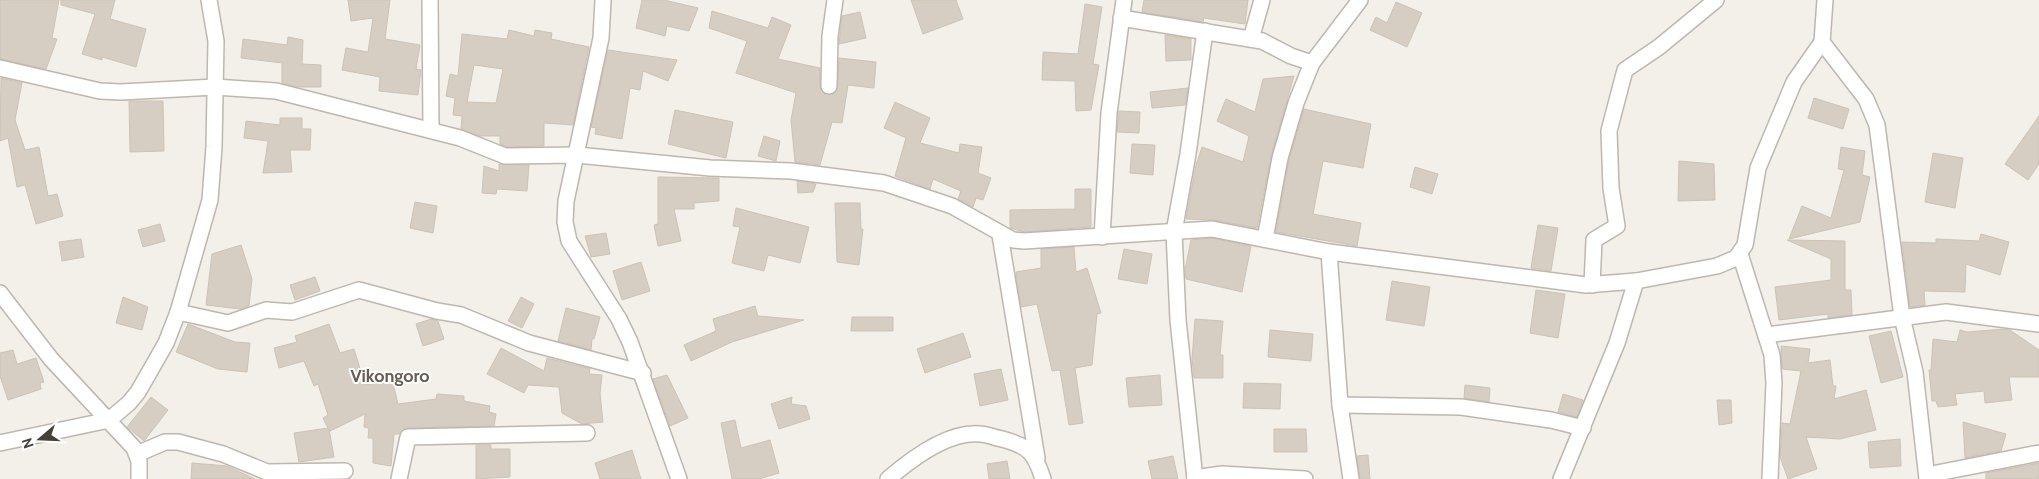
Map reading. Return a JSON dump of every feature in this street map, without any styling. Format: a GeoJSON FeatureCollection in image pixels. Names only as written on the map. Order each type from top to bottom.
{"type":"FeatureCollection","features":[{"type":"Feature","properties":{"kind":"street"},"geometry":{"type":"LineString","coordinates":[[0,443],[109,420],[129,403],[144,382],[166,343],[178,312],[210,200],[214,146],[216,40],[209,0]]}},
{"type":"Feature","properties":{"kind":"street"},"geometry":{"type":"LineString","coordinates":[[430,0],[431,130]]}},
{"type":"Feature","properties":{"kind":"street"},"geometry":{"type":"LineString","coordinates":[[603,0],[601,38],[566,200],[566,232],[619,319],[643,373],[657,422],[678,479]]}},
{"type":"Feature","properties":{"kind":"street"},"geometry":{"type":"LineString","coordinates":[[829,86],[830,36],[835,0]]}},
{"type":"Feature","properties":{"kind":"street"},"geometry":{"type":"LineString","coordinates":[[1102,237],[1109,113],[1124,0]]}},
{"type":"Feature","properties":{"kind":"street"},"geometry":{"type":"LineString","coordinates":[[1251,39],[1262,0]]}},
{"type":"Feature","properties":{"kind":"street"},"geometry":{"type":"LineString","coordinates":[[1265,239],[1280,158],[1296,103],[1312,62],[1360,0]]}},
{"type":"Feature","properties":{"kind":"street"},"geometry":{"type":"LineString","coordinates":[[1592,285],[1594,240],[1617,226],[1611,188],[1608,131],[1625,70],[1660,47],[1716,0]]}},
{"type":"Feature","properties":{"kind":"street"},"geometry":{"type":"LineString","coordinates":[[0,68],[100,91],[121,92],[215,87],[276,91],[460,138],[505,156],[577,155],[710,168],[791,171],[884,183],[952,206],[980,220],[1000,235],[1024,242],[1212,229],[1329,252],[1592,285],[1636,281],[1717,266],[1731,261],[1740,254],[1749,231],[1758,168],[1794,82],[1822,42],[1825,0]]}},
{"type":"Feature","properties":{"kind":"street"},"geometry":{"type":"LineString","coordinates":[[1121,18],[1262,41],[1291,56],[1312,62]]}},
{"type":"Feature","properties":{"kind":"street"},"geometry":{"type":"LineString","coordinates":[[1205,31],[1188,154],[1174,232],[1178,320],[1195,479],[1222,474],[1305,479]]}},
{"type":"Feature","properties":{"kind":"street"},"geometry":{"type":"LineString","coordinates":[[1822,42],[1866,99],[1877,125],[1902,317],[1915,372],[1927,477],[2039,453]]}},
{"type":"Feature","properties":{"kind":"street"},"geometry":{"type":"LineString","coordinates":[[1000,235],[1037,458],[1043,479]]}},
{"type":"Feature","properties":{"kind":"street"},"geometry":{"type":"LineString","coordinates":[[1329,252],[1340,405],[1351,479]]}},
{"type":"Feature","properties":{"kind":"street"},"geometry":{"type":"LineString","coordinates":[[1740,254],[1772,355],[1774,383],[1770,479]]}},
{"type":"Feature","properties":{"kind":"street"},"geometry":{"type":"LineString","coordinates":[[1561,479],[1617,343],[1636,281]]}},
{"type":"Feature","properties":{"kind":"street"},"geometry":{"type":"LineString","coordinates":[[178,312],[228,323],[266,310],[292,312],[359,290],[437,311],[461,315],[529,343],[643,373]]}},
{"type":"Feature","properties":{"kind":"street"},"geometry":{"type":"LineString","coordinates":[[0,293],[51,359],[109,420],[137,454],[139,479]]}},
{"type":"Feature","properties":{"kind":"street"},"geometry":{"type":"LineString","coordinates":[[1766,335],[1946,312],[2039,324]]}},
{"type":"Feature","properties":{"kind":"street"},"geometry":{"type":"LineString","coordinates":[[1340,405],[1461,407],[1552,420],[1583,428]]}},
{"type":"Feature","properties":{"kind":"street"},"geometry":{"type":"LineString","coordinates":[[399,479],[408,438],[587,433]]}},
{"type":"Feature","properties":{"kind":"street"},"geometry":{"type":"LineString","coordinates":[[888,479],[911,459],[949,439],[979,433],[1016,444],[1029,450],[1037,458]]}},
{"type":"Feature","properties":{"kind":"street"},"geometry":{"type":"LineString","coordinates":[[137,454],[165,442],[178,442],[223,454],[267,472],[344,471]]}},
{"type":"Feature","properties":{"kind":"building"},"geometry":{"type":"Polygon","coordinates":[[[0,0],[59,0],[52,38],[57,39],[46,69],[0,59],[0,0]]]}},
{"type":"Feature","properties":{"kind":"building"},"geometry":{"type":"Polygon","coordinates":[[[61,0],[115,0],[110,19],[146,29],[136,67],[102,57],[102,60],[82,54],[95,14],[61,5],[61,0]]]}},
{"type":"Feature","properties":{"kind":"building"},"geometry":{"type":"Polygon","coordinates":[[[348,0],[390,0],[385,39],[420,45],[416,69],[421,70],[418,95],[379,91],[380,77],[342,70],[346,48],[368,52],[373,18],[351,21],[348,0]]]}},
{"type":"Feature","properties":{"kind":"building"},"geometry":{"type":"Polygon","coordinates":[[[642,0],[664,0],[698,8],[689,31],[667,26],[665,36],[636,28],[642,0]]]}},
{"type":"Feature","properties":{"kind":"building"},"geometry":{"type":"Polygon","coordinates":[[[911,0],[956,0],[963,19],[923,34],[911,0]]]}},
{"type":"Feature","properties":{"kind":"building"},"geometry":{"type":"Polygon","coordinates":[[[1144,0],[1248,0],[1245,24],[1204,18],[1203,22],[1142,12],[1144,0]]]}},
{"type":"Feature","properties":{"kind":"building"},"geometry":{"type":"Polygon","coordinates":[[[1396,2],[1422,13],[1407,47],[1370,30],[1376,17],[1387,23],[1396,2]]]}},
{"type":"Feature","properties":{"kind":"building"},"geometry":{"type":"Polygon","coordinates":[[[1085,4],[1102,7],[1093,64],[1099,65],[1091,110],[1076,111],[1075,81],[1042,80],[1043,52],[1078,54],[1085,4]]]}},
{"type":"Feature","properties":{"kind":"building"},"geometry":{"type":"Polygon","coordinates":[[[712,11],[768,28],[772,17],[791,25],[778,59],[820,68],[820,86],[825,94],[833,94],[837,90],[839,58],[876,62],[874,88],[848,85],[842,123],[832,122],[820,165],[795,162],[791,120],[796,93],[736,73],[747,41],[709,28],[712,11]]]}},
{"type":"Feature","properties":{"kind":"building"},"geometry":{"type":"Polygon","coordinates":[[[860,12],[866,38],[839,44],[842,16],[860,12]]]}},
{"type":"Feature","properties":{"kind":"building"},"geometry":{"type":"Polygon","coordinates":[[[509,30],[534,36],[535,30],[552,33],[551,39],[589,47],[573,125],[544,123],[544,146],[507,147],[500,144],[500,136],[480,136],[461,129],[462,116],[453,115],[455,98],[446,96],[450,74],[458,76],[462,34],[507,39],[509,30]],[[474,65],[467,102],[496,103],[503,69],[474,65]]]}},
{"type":"Feature","properties":{"kind":"building"},"geometry":{"type":"Polygon","coordinates":[[[1165,35],[1191,39],[1191,60],[1166,61],[1165,35]]]}},
{"type":"Feature","properties":{"kind":"building"},"geometry":{"type":"Polygon","coordinates":[[[288,37],[303,40],[302,64],[321,65],[321,87],[297,87],[282,83],[282,63],[241,58],[243,39],[287,45],[288,37]]]}},
{"type":"Feature","properties":{"kind":"building"},"geometry":{"type":"Polygon","coordinates":[[[608,50],[677,60],[668,81],[643,71],[640,90],[630,88],[622,139],[595,134],[596,128],[591,127],[608,50]]]}},
{"type":"Feature","properties":{"kind":"building"},"geometry":{"type":"Polygon","coordinates":[[[1294,76],[1271,156],[1257,228],[1214,220],[1186,219],[1196,165],[1202,147],[1243,162],[1249,136],[1217,121],[1226,99],[1255,112],[1263,79],[1294,76]]]}},
{"type":"Feature","properties":{"kind":"building"},"geometry":{"type":"Polygon","coordinates":[[[1,78],[22,83],[15,120],[25,150],[39,147],[48,196],[57,194],[63,216],[36,224],[25,185],[17,187],[8,138],[0,141],[1,78]]]}},
{"type":"Feature","properties":{"kind":"building"},"geometry":{"type":"Polygon","coordinates":[[[1188,88],[1185,105],[1152,108],[1150,92],[1188,88]]]}},
{"type":"Feature","properties":{"kind":"building"},"geometry":{"type":"Polygon","coordinates":[[[1814,98],[1849,109],[1843,129],[1808,118],[1814,98]]]}},
{"type":"Feature","properties":{"kind":"building"},"geometry":{"type":"Polygon","coordinates":[[[129,101],[163,101],[164,151],[130,152],[129,101]]]}},
{"type":"Feature","properties":{"kind":"building"},"geometry":{"type":"Polygon","coordinates":[[[895,102],[930,118],[920,143],[959,153],[960,144],[982,147],[978,173],[991,178],[983,200],[976,198],[973,207],[958,199],[961,191],[933,179],[930,189],[895,176],[906,138],[884,128],[895,102]]]}},
{"type":"Feature","properties":{"kind":"building"},"geometry":{"type":"Polygon","coordinates":[[[1304,109],[1371,124],[1363,168],[1323,161],[1313,214],[1361,223],[1357,246],[1276,232],[1289,160],[1304,109]]]}},
{"type":"Feature","properties":{"kind":"building"},"geometry":{"type":"Polygon","coordinates":[[[675,110],[733,122],[726,158],[668,144],[675,110]]]}},
{"type":"Feature","properties":{"kind":"building"},"geometry":{"type":"Polygon","coordinates":[[[1119,111],[1140,112],[1139,133],[1117,132],[1119,111]]]}},
{"type":"Feature","properties":{"kind":"building"},"geometry":{"type":"Polygon","coordinates":[[[2039,116],[2039,164],[2028,180],[2005,164],[2039,116]]]}},
{"type":"Feature","properties":{"kind":"building"},"geometry":{"type":"Polygon","coordinates":[[[280,118],[302,118],[302,129],[311,129],[310,150],[290,150],[292,172],[263,173],[268,141],[244,138],[246,121],[280,125],[280,118]]]}},
{"type":"Feature","properties":{"kind":"building"},"geometry":{"type":"Polygon","coordinates":[[[764,136],[780,141],[776,161],[758,156],[764,136]]]}},
{"type":"Feature","properties":{"kind":"building"},"geometry":{"type":"Polygon","coordinates":[[[1132,144],[1155,145],[1153,175],[1130,173],[1132,144]]]}},
{"type":"Feature","properties":{"kind":"building"},"geometry":{"type":"Polygon","coordinates":[[[1841,147],[1865,151],[1862,175],[1870,177],[1860,222],[1789,239],[1802,206],[1831,218],[1844,170],[1838,169],[1841,147]]]}},
{"type":"Feature","properties":{"kind":"building"},"geometry":{"type":"Polygon","coordinates":[[[1933,153],[1963,158],[1955,208],[1925,202],[1933,153]]]}},
{"type":"Feature","properties":{"kind":"building"},"geometry":{"type":"Polygon","coordinates":[[[1679,161],[1714,164],[1715,200],[1678,201],[1679,161]]]}},
{"type":"Feature","properties":{"kind":"building"},"geometry":{"type":"Polygon","coordinates":[[[499,164],[529,165],[527,191],[497,189],[496,194],[482,193],[484,166],[499,171],[499,164]]]}},
{"type":"Feature","properties":{"kind":"building"},"geometry":{"type":"Polygon","coordinates":[[[1415,167],[1438,174],[1432,194],[1410,187],[1415,167]]]}},
{"type":"Feature","properties":{"kind":"building"},"geometry":{"type":"Polygon","coordinates":[[[658,177],[719,178],[719,201],[694,203],[694,209],[674,209],[681,241],[658,246],[654,225],[658,224],[658,177]]]}},
{"type":"Feature","properties":{"kind":"building"},"geometry":{"type":"Polygon","coordinates":[[[797,181],[816,184],[813,192],[798,193],[797,181]]]}},
{"type":"Feature","properties":{"kind":"building"},"geometry":{"type":"Polygon","coordinates":[[[1075,189],[1091,189],[1091,227],[1024,232],[1010,228],[1010,210],[1075,209],[1075,189]]]}},
{"type":"Feature","properties":{"kind":"building"},"geometry":{"type":"Polygon","coordinates":[[[415,202],[437,206],[433,233],[410,228],[415,202]]]}},
{"type":"Feature","properties":{"kind":"building"},"geometry":{"type":"Polygon","coordinates":[[[835,203],[860,203],[861,229],[863,229],[859,265],[837,262],[835,203]]]}},
{"type":"Feature","properties":{"kind":"building"},"geometry":{"type":"Polygon","coordinates":[[[736,208],[809,227],[800,263],[768,255],[764,271],[732,263],[740,227],[733,226],[736,208]]]}},
{"type":"Feature","properties":{"kind":"building"},"geometry":{"type":"Polygon","coordinates":[[[160,224],[165,241],[143,247],[138,230],[160,224]]]}},
{"type":"Feature","properties":{"kind":"building"},"geometry":{"type":"Polygon","coordinates":[[[1538,225],[1558,228],[1551,271],[1531,268],[1538,225]]]}},
{"type":"Feature","properties":{"kind":"building"},"geometry":{"type":"Polygon","coordinates":[[[606,233],[610,254],[591,257],[585,236],[606,233]]]}},
{"type":"Feature","properties":{"kind":"building"},"geometry":{"type":"Polygon","coordinates":[[[1981,234],[2009,242],[2000,275],[1966,264],[1965,292],[1924,291],[1925,305],[1910,307],[1902,242],[1936,243],[1936,239],[1979,241],[1981,234]]]}},
{"type":"Feature","properties":{"kind":"building"},"geometry":{"type":"Polygon","coordinates":[[[1211,238],[1251,246],[1242,292],[1186,279],[1185,270],[1191,240],[1211,238]]]}},
{"type":"Feature","properties":{"kind":"building"},"geometry":{"type":"Polygon","coordinates":[[[81,239],[84,257],[62,261],[59,242],[81,239]]]}},
{"type":"Feature","properties":{"kind":"building"},"geometry":{"type":"Polygon","coordinates":[[[1787,240],[1845,241],[1845,290],[1851,290],[1852,315],[1828,318],[1828,314],[1779,320],[1775,287],[1831,280],[1831,259],[1787,240]]]}},
{"type":"Feature","properties":{"kind":"building"},"geometry":{"type":"Polygon","coordinates":[[[241,245],[252,279],[249,306],[240,309],[206,305],[212,254],[241,245]]]}},
{"type":"Feature","properties":{"kind":"building"},"geometry":{"type":"Polygon","coordinates":[[[1074,247],[1076,272],[1087,268],[1101,313],[1097,314],[1092,365],[1075,368],[1083,423],[1069,425],[1060,370],[1052,371],[1037,304],[1021,307],[1016,272],[1041,268],[1041,249],[1074,247]]]}},
{"type":"Feature","properties":{"kind":"building"},"geometry":{"type":"Polygon","coordinates":[[[1124,249],[1152,254],[1147,284],[1118,279],[1124,249]]]}},
{"type":"Feature","properties":{"kind":"building"},"geometry":{"type":"Polygon","coordinates":[[[641,262],[650,291],[622,300],[613,271],[641,262]]]}},
{"type":"Feature","properties":{"kind":"building"},"geometry":{"type":"Polygon","coordinates":[[[315,277],[320,291],[295,300],[290,285],[315,277]]]}},
{"type":"Feature","properties":{"kind":"building"},"geometry":{"type":"Polygon","coordinates":[[[1392,281],[1430,287],[1424,326],[1386,320],[1392,281]]]}},
{"type":"Feature","properties":{"kind":"building"},"geometry":{"type":"Polygon","coordinates":[[[1536,290],[1565,294],[1558,338],[1530,333],[1536,290]]]}},
{"type":"Feature","properties":{"kind":"building"},"geometry":{"type":"Polygon","coordinates":[[[123,297],[148,307],[142,330],[116,323],[123,297]]]}},
{"type":"Feature","properties":{"kind":"building"},"geometry":{"type":"Polygon","coordinates":[[[521,297],[534,304],[522,328],[508,321],[521,297]]]}},
{"type":"Feature","properties":{"kind":"building"},"geometry":{"type":"Polygon","coordinates":[[[755,306],[758,316],[804,320],[732,342],[691,361],[684,345],[716,331],[713,319],[755,306]]]}},
{"type":"Feature","properties":{"kind":"building"},"geometry":{"type":"Polygon","coordinates":[[[566,308],[600,317],[594,339],[592,339],[591,350],[558,341],[566,308]]]}},
{"type":"Feature","properties":{"kind":"building"},"geometry":{"type":"Polygon","coordinates":[[[852,317],[893,317],[893,331],[851,331],[852,317]]]}},
{"type":"Feature","properties":{"kind":"building"},"geometry":{"type":"Polygon","coordinates":[[[431,319],[438,321],[444,339],[423,346],[416,324],[431,319]]]}},
{"type":"Feature","properties":{"kind":"building"},"geometry":{"type":"Polygon","coordinates":[[[1195,319],[1223,321],[1220,355],[1223,355],[1223,378],[1194,378],[1192,359],[1195,319]]]}},
{"type":"Feature","properties":{"kind":"building"},"geometry":{"type":"Polygon","coordinates":[[[188,324],[235,342],[250,343],[247,372],[218,369],[176,352],[188,324]]]}},
{"type":"Feature","properties":{"kind":"building"},"geometry":{"type":"Polygon","coordinates":[[[329,324],[340,353],[354,349],[365,385],[392,379],[398,404],[436,399],[437,394],[464,396],[464,401],[490,406],[489,412],[496,414],[494,426],[404,428],[399,434],[394,434],[391,466],[373,463],[373,438],[368,438],[369,428],[364,427],[365,414],[330,431],[329,429],[334,457],[299,462],[294,433],[328,428],[323,418],[328,415],[318,384],[314,386],[304,361],[279,368],[274,348],[297,342],[295,336],[329,324]]]}},
{"type":"Feature","properties":{"kind":"building"},"geometry":{"type":"Polygon","coordinates":[[[1270,330],[1313,334],[1311,361],[1268,357],[1270,330]]]}},
{"type":"Feature","properties":{"kind":"building"},"geometry":{"type":"Polygon","coordinates":[[[1960,330],[1967,332],[2010,330],[2039,350],[2039,377],[2009,377],[2012,400],[1985,403],[1984,391],[1955,394],[1957,405],[1938,407],[1936,401],[1932,401],[1929,370],[1931,370],[1933,339],[1957,342],[1960,330]]]}},
{"type":"Feature","properties":{"kind":"building"},"geometry":{"type":"Polygon","coordinates":[[[1891,331],[1903,377],[1881,383],[1869,336],[1891,331]]]}},
{"type":"Feature","properties":{"kind":"building"},"geometry":{"type":"Polygon","coordinates":[[[963,333],[971,357],[925,373],[917,349],[963,333]]]}},
{"type":"Feature","properties":{"kind":"building"},"geometry":{"type":"Polygon","coordinates":[[[1781,346],[1810,349],[1808,363],[1830,360],[1833,386],[1836,386],[1834,399],[1866,390],[1876,430],[1840,439],[1806,437],[1817,469],[1788,479],[1780,457],[1782,423],[1790,424],[1801,371],[1782,369],[1781,346]]]}},
{"type":"Feature","properties":{"kind":"building"},"geometry":{"type":"Polygon","coordinates":[[[501,348],[544,371],[547,358],[590,369],[589,374],[602,375],[600,393],[603,422],[582,424],[562,413],[559,387],[528,385],[524,393],[487,374],[501,348]]]}},
{"type":"Feature","properties":{"kind":"building"},"geometry":{"type":"Polygon","coordinates":[[[13,350],[17,364],[36,358],[44,382],[40,383],[41,389],[8,400],[0,376],[0,353],[13,350]]]}},
{"type":"Feature","properties":{"kind":"building"},"geometry":{"type":"Polygon","coordinates":[[[1001,369],[1008,400],[980,406],[974,374],[1001,369]]]}},
{"type":"Feature","properties":{"kind":"building"},"geometry":{"type":"Polygon","coordinates":[[[667,375],[688,418],[670,426],[653,379],[667,375]]]}},
{"type":"Feature","properties":{"kind":"building"},"geometry":{"type":"Polygon","coordinates":[[[1160,375],[1162,405],[1129,407],[1126,378],[1160,375]]]}},
{"type":"Feature","properties":{"kind":"building"},"geometry":{"type":"Polygon","coordinates":[[[1244,383],[1281,384],[1280,409],[1243,408],[1244,383]]]}},
{"type":"Feature","properties":{"kind":"building"},"geometry":{"type":"Polygon","coordinates":[[[1465,385],[1490,388],[1489,402],[1464,398],[1465,385]]]}},
{"type":"Feature","properties":{"kind":"building"},"geometry":{"type":"Polygon","coordinates":[[[1563,394],[1583,400],[1577,417],[1558,412],[1563,394]]]}},
{"type":"Feature","properties":{"kind":"building"},"geometry":{"type":"Polygon","coordinates":[[[151,397],[168,410],[144,441],[127,427],[151,397]]]}},
{"type":"Feature","properties":{"kind":"building"},"geometry":{"type":"Polygon","coordinates":[[[792,397],[791,404],[806,406],[810,419],[779,429],[771,404],[792,397]]]}},
{"type":"Feature","properties":{"kind":"building"},"geometry":{"type":"Polygon","coordinates":[[[1717,400],[1731,400],[1732,423],[1719,425],[1717,400]]]}},
{"type":"Feature","properties":{"kind":"building"},"geometry":{"type":"Polygon","coordinates":[[[735,420],[741,448],[770,440],[779,473],[759,479],[732,479],[721,423],[735,420]]]}},
{"type":"Feature","properties":{"kind":"building"},"geometry":{"type":"Polygon","coordinates":[[[1963,422],[2006,434],[2001,451],[1965,458],[1963,422]]]}},
{"type":"Feature","properties":{"kind":"building"},"geometry":{"type":"Polygon","coordinates":[[[1274,429],[1306,429],[1307,452],[1274,452],[1274,429]]]}},
{"type":"Feature","properties":{"kind":"building"},"geometry":{"type":"Polygon","coordinates":[[[1900,439],[1901,466],[1870,468],[1868,442],[1900,439]]]}},
{"type":"Feature","properties":{"kind":"building"},"geometry":{"type":"Polygon","coordinates":[[[476,445],[491,445],[491,449],[510,449],[510,477],[476,479],[476,445]]]}},
{"type":"Feature","properties":{"kind":"building"},"geometry":{"type":"Polygon","coordinates":[[[632,450],[641,479],[600,479],[595,463],[632,450]]]}},
{"type":"Feature","properties":{"kind":"building"},"geometry":{"type":"Polygon","coordinates":[[[1368,455],[1370,479],[1360,479],[1357,456],[1368,455]]]}},
{"type":"Feature","properties":{"kind":"building"},"geometry":{"type":"Polygon","coordinates":[[[1173,456],[1178,479],[1152,479],[1148,461],[1173,456]]]}},
{"type":"Feature","properties":{"kind":"building"},"geometry":{"type":"Polygon","coordinates":[[[1007,461],[1010,479],[989,479],[987,464],[1007,461]]]}},
{"type":"Feature","properties":{"kind":"building"},"geometry":{"type":"Polygon","coordinates":[[[192,463],[227,466],[255,479],[191,479],[192,463]]]}},
{"type":"Feature","properties":{"kind":"building"},"geometry":{"type":"Polygon","coordinates":[[[2039,463],[2039,479],[1986,479],[1986,473],[2039,463]]]}},
{"type":"Feature","properties":{"kind":"district","name":"Vikongoro"},"geometry":{"type":"Point","coordinates":[390,376]}}]}
